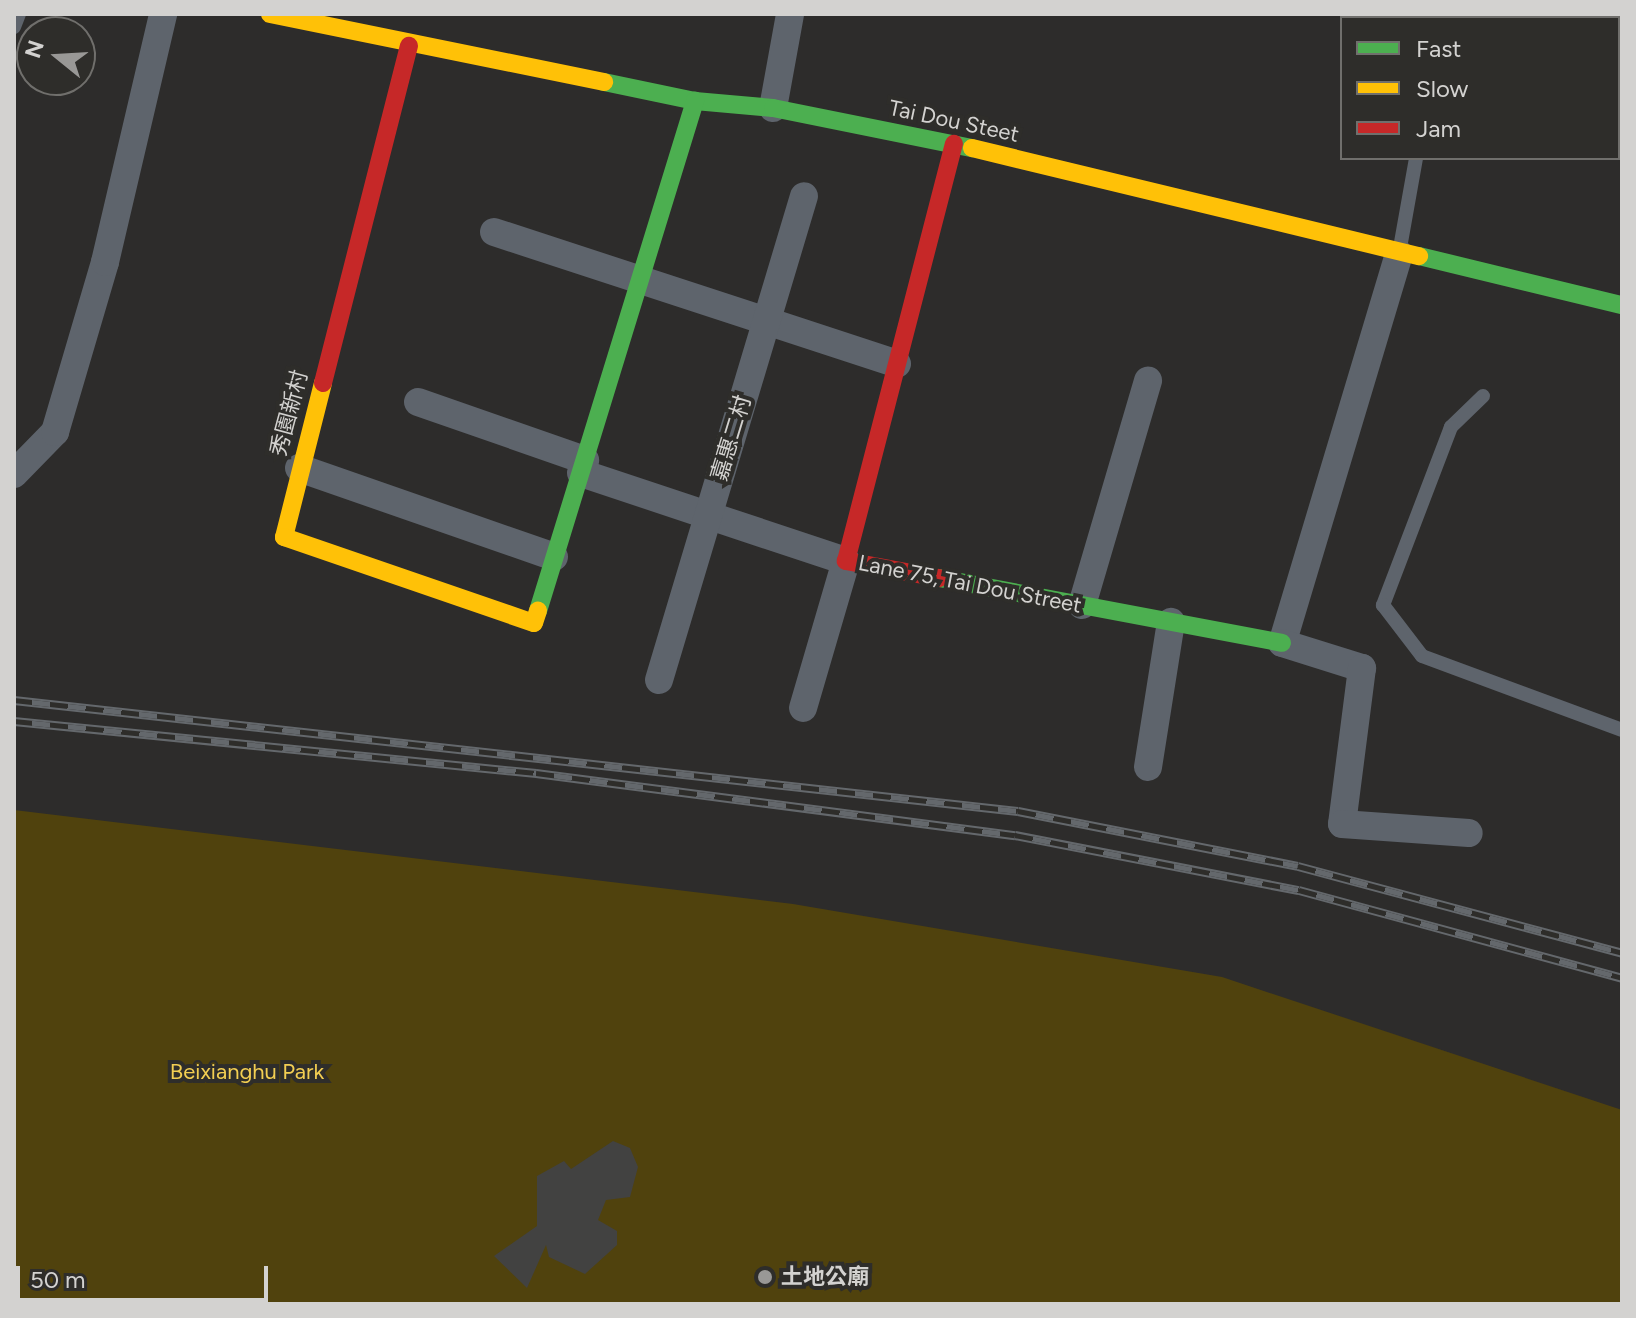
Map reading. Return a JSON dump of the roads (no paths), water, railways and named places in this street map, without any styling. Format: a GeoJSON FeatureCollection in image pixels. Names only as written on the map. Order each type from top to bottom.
{"type":"FeatureCollection","features":[{"type":"Feature","properties":{"kind":"street"},"geometry":{"type":"LineString","coordinates":[[14,474],[55,432],[105,262],[163,14]]}},
{"type":"Feature","properties":{"kind":"street","name":"Tai Dou Steet"},"geometry":{"type":"LineString","coordinates":[[270,14],[409,46],[695,101],[773,108],[954,144],[1399,254],[1622,305]]}},
{"type":"Feature","properties":{"kind":"street"},"geometry":{"type":"LineString","coordinates":[[773,108],[790,14]]}},
{"type":"Feature","properties":{"kind":"street","name":"秀園新村"},"geometry":{"type":"LineString","coordinates":[[409,46],[299,468],[284,537],[534,623],[554,557]]}},
{"type":"Feature","properties":{"kind":"street"},"geometry":{"type":"LineString","coordinates":[[299,468],[554,557],[695,101]]}},
{"type":"Feature","properties":{"kind":"street","name":"Lane 75, Tai Dou Street"},"geometry":{"type":"LineString","coordinates":[[954,144],[846,561],[1282,643],[1362,668],[1342,824],[1469,833]]}},
{"type":"Feature","properties":{"kind":"street","name":"嘉惠二村"},"geometry":{"type":"LineString","coordinates":[[659,680],[804,196]]}},
{"type":"Feature","properties":{"kind":"street"},"geometry":{"type":"LineString","coordinates":[[494,232],[897,364]]}},
{"type":"Feature","properties":{"kind":"street"},"geometry":{"type":"LineString","coordinates":[[1282,643],[1399,254]]}},
{"type":"Feature","properties":{"kind":"street"},"geometry":{"type":"LineString","coordinates":[[1082,605],[1148,381]]}},
{"type":"Feature","properties":{"kind":"street"},"geometry":{"type":"LineString","coordinates":[[418,402],[709,514],[846,561],[803,708]]}},
{"type":"Feature","properties":{"kind":"street"},"geometry":{"type":"LineString","coordinates":[[1148,767],[1171,622]]}},
{"type":"Feature","properties":{"kind":"lane"},"geometry":{"type":"LineString","coordinates":[[14,27],[19,14]]}},
{"type":"Feature","properties":{"kind":"lane"},"geometry":{"type":"LineString","coordinates":[[1399,254],[1416,160]]}},
{"type":"Feature","properties":{"kind":"lane"},"geometry":{"type":"LineString","coordinates":[[1483,396],[1451,427],[1383,605],[1422,656],[1622,730]]}},
{"type":"Feature","properties":{"kind":"railway"},"geometry":{"type":"LineString","coordinates":[[14,700],[1018,811],[1298,866],[1622,953]]}},
{"type":"Feature","properties":{"kind":"railway"},"geometry":{"type":"LineString","coordinates":[[14,721],[536,773],[1015,835],[1299,890],[1622,978]]}},
{"type":"Feature","properties":{"kind":"place","name":"土地公廟"},"geometry":{"type":"Point","coordinates":[765,1277]}},
{"type":"Feature","properties":{"kind":"park label","name":"Beixianghu Park"},"geometry":{"type":"Point","coordinates":[247,1072]}}]}
